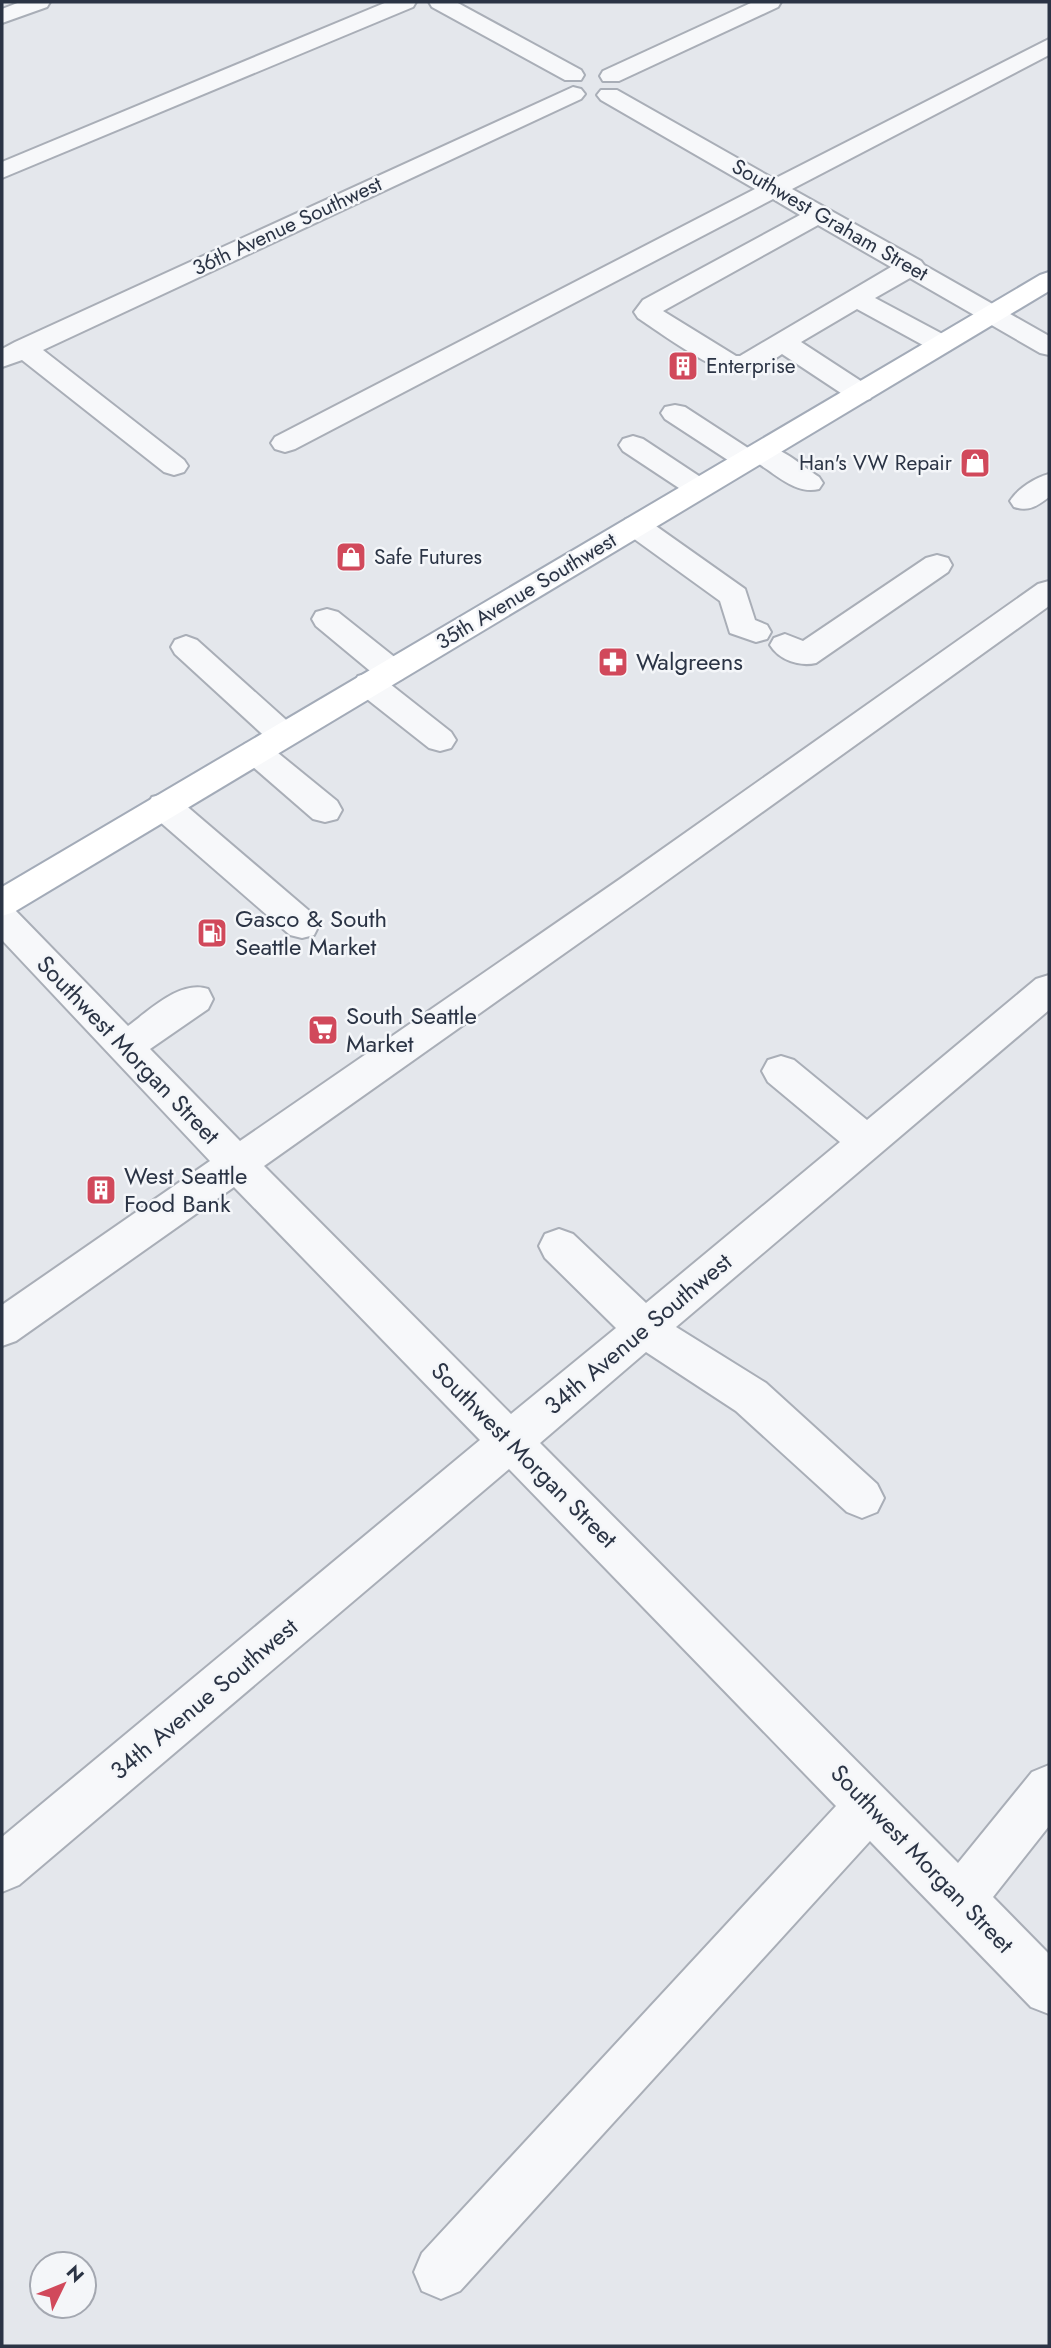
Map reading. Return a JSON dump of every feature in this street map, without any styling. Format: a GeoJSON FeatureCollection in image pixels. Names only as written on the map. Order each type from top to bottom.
{"type":"FeatureCollection","features":[{"type":"Feature","properties":{"kind":"main road","name":"35th Avenue Southwest"},"geometry":{"type":"LineString","coordinates":[[2,903],[1049,280]]}},
{"type":"Feature","properties":{"kind":"street"},"geometry":{"type":"LineString","coordinates":[[2,16],[39,2]]}},
{"type":"Feature","properties":{"kind":"street"},"geometry":{"type":"LineString","coordinates":[[2,171],[405,2]]}},
{"type":"Feature","properties":{"kind":"street"},"geometry":{"type":"LineString","coordinates":[[440,2],[592,99],[610,86],[770,2]]}},
{"type":"Feature","properties":{"kind":"street"},"geometry":{"type":"LineString","coordinates":[[285,443],[1049,46]]}},
{"type":"Feature","properties":{"kind":"street","name":"36th Avenue Southwest"},"geometry":{"type":"LineString","coordinates":[[13,354],[573,85]]}},
{"type":"Feature","properties":{"kind":"street","name":"Southwest Graham Street"},"geometry":{"type":"LineString","coordinates":[[610,86],[776,189],[1049,347]]}},
{"type":"Feature","properties":{"kind":"street"},"geometry":{"type":"LineString","coordinates":[[820,214],[652,306],[647,312],[730,364],[740,366],[912,266]]}},
{"type":"Feature","properties":{"kind":"street"},"geometry":{"type":"LineString","coordinates":[[856,299],[941,344]]}},
{"type":"Feature","properties":{"kind":"street"},"geometry":{"type":"LineString","coordinates":[[782,342],[860,393]]}},
{"type":"Feature","properties":{"kind":"street"},"geometry":{"type":"LineString","coordinates":[[13,354],[174,466]]}},
{"type":"Feature","properties":{"kind":"street"},"geometry":{"type":"LineString","coordinates":[[675,413],[809,483]]}},
{"type":"Feature","properties":{"kind":"street"},"geometry":{"type":"LineString","coordinates":[[633,446],[698,488]]}},
{"type":"Feature","properties":{"kind":"street"},"geometry":{"type":"LineString","coordinates":[[1024,501],[1049,483]]}},
{"type":"Feature","properties":{"kind":"street"},"geometry":{"type":"LineString","coordinates":[[636,526],[734,596],[741,626],[756,632]]}},
{"type":"Feature","properties":{"kind":"street"},"geometry":{"type":"LineString","coordinates":[[785,645],[805,655],[937,565]]}},
{"type":"Feature","properties":{"kind":"street"},"geometry":{"type":"LineString","coordinates":[[2,1328],[238,1165],[505,960],[1049,591]]}},
{"type":"Feature","properties":{"kind":"street"},"geometry":{"type":"LineString","coordinates":[[327,620],[440,740]]}},
{"type":"Feature","properties":{"kind":"street"},"geometry":{"type":"LineString","coordinates":[[186,647],[284,735]]}},
{"type":"Feature","properties":{"kind":"street"},"geometry":{"type":"LineString","coordinates":[[256,752],[325,810]]}},
{"type":"Feature","properties":{"kind":"street"},"geometry":{"type":"LineString","coordinates":[[164,806],[302,925]]}},
{"type":"Feature","properties":{"kind":"street","name":"Southwest Morgan Street"},"geometry":{"type":"LineString","coordinates":[[2,918],[238,1165],[1049,1989]]}},
{"type":"Feature","properties":{"kind":"street","name":"34th Avenue Southwest"},"geometry":{"type":"LineString","coordinates":[[2,1868],[1049,989]]}},
{"type":"Feature","properties":{"kind":"street"},"geometry":{"type":"LineString","coordinates":[[125,1047],[195,999]]}},
{"type":"Feature","properties":{"kind":"street"},"geometry":{"type":"LineString","coordinates":[[781,1071],[867,1142]]}},
{"type":"Feature","properties":{"kind":"street"},"geometry":{"type":"LineString","coordinates":[[559,1246],[645,1329],[751,1397],[862,1497]]}},
{"type":"Feature","properties":{"kind":"street"},"geometry":{"type":"LineString","coordinates":[[961,1898],[1049,1789]]}},
{"type":"Feature","properties":{"kind":"street"},"geometry":{"type":"LineString","coordinates":[[441,2272],[870,1805]]}},
{"type":"Feature","properties":{"kind":"place","name":"Enterprise"},"geometry":{"type":"Point","coordinates":[683,366]}},
{"type":"Feature","properties":{"kind":"place","name":"Han's VW Repair"},"geometry":{"type":"Point","coordinates":[975,463]}},
{"type":"Feature","properties":{"kind":"place","name":"Safe Futures"},"geometry":{"type":"Point","coordinates":[351,557]}},
{"type":"Feature","properties":{"kind":"place","name":"Walgreens"},"geometry":{"type":"Point","coordinates":[613,662]}},
{"type":"Feature","properties":{"kind":"place","name":"Gasco & South Seattle Market"},"geometry":{"type":"Point","coordinates":[212,933]}},
{"type":"Feature","properties":{"kind":"place","name":"South Seattle Market"},"geometry":{"type":"Point","coordinates":[323,1030]}},
{"type":"Feature","properties":{"kind":"place","name":"West Seattle Food Bank"},"geometry":{"type":"Point","coordinates":[101,1190]}}]}
